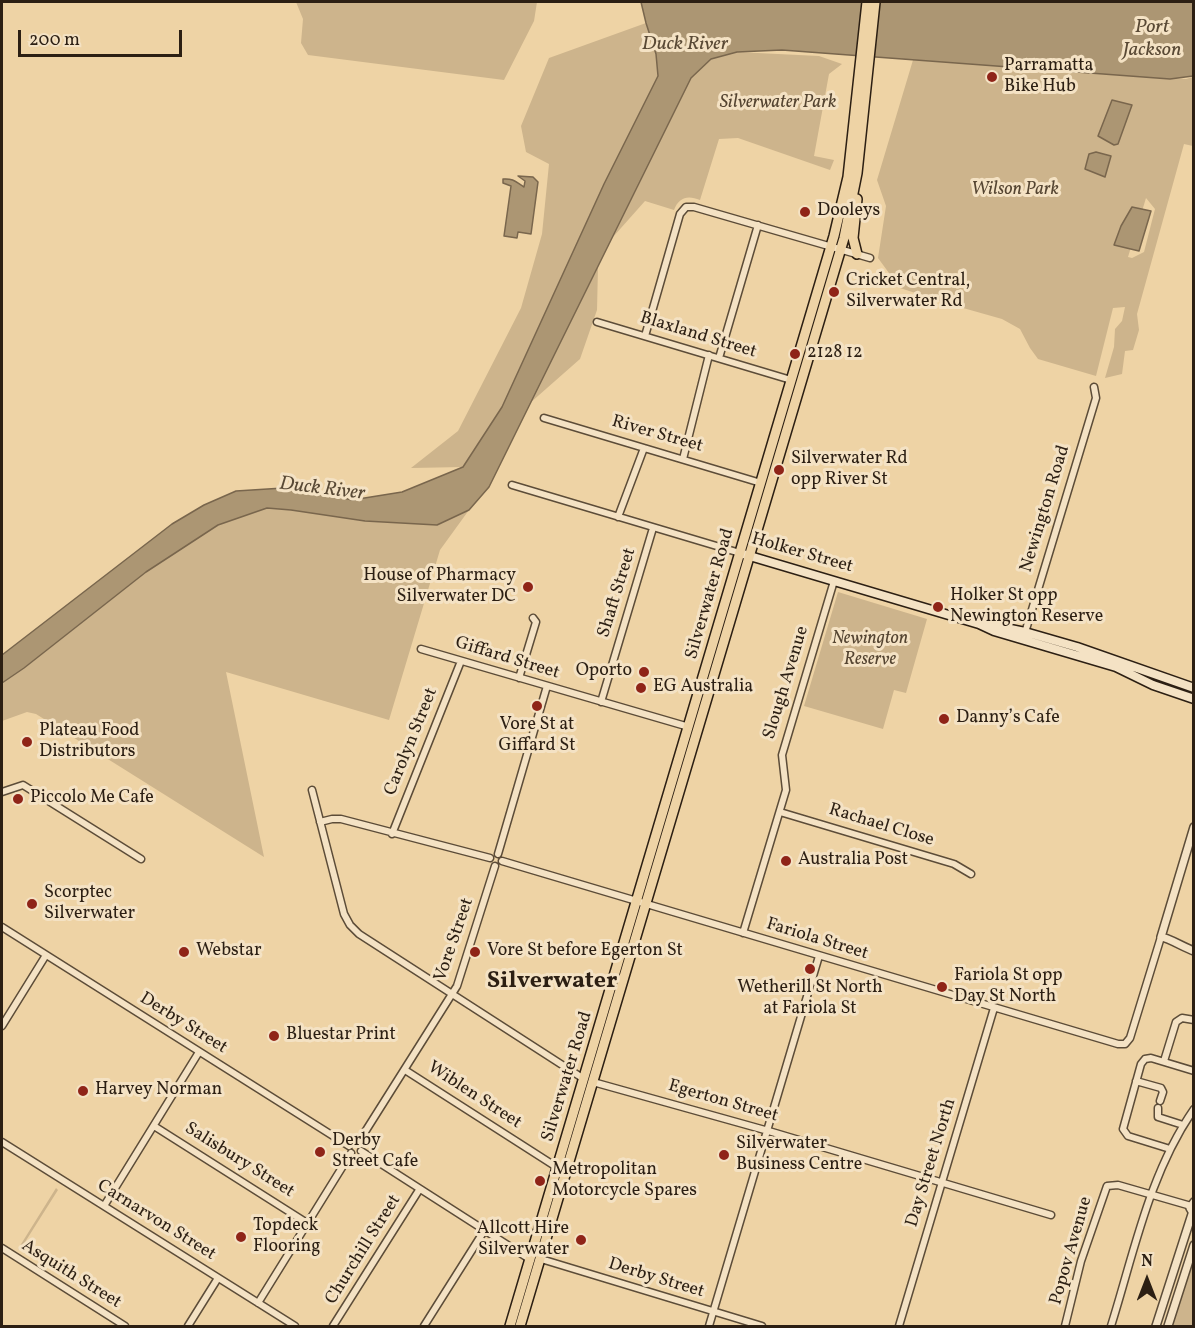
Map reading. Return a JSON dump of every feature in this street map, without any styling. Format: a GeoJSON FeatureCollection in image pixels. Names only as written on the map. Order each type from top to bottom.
{"type":"FeatureCollection","features":[{"type":"Feature","properties":{"kind":"highway","name":"Silverwater Road"},"geometry":{"type":"LineString","coordinates":[[853,170],[867,2]]}},
{"type":"Feature","properties":{"kind":"highway","name":"Silverwater Road"},"geometry":{"type":"LineString","coordinates":[[641,904],[664,850],[745,554],[836,248],[844,196],[853,170],[875,2]]}},
{"type":"Feature","properties":{"kind":"highway"},"geometry":{"type":"LineString","coordinates":[[853,170],[857,212],[853,238],[857,254]]}},
{"type":"Feature","properties":{"kind":"highway","name":"Silverwater Road"},"geometry":{"type":"LineString","coordinates":[[520,1326],[541,1259],[689,727],[745,554],[761,483],[791,380],[836,248]]}},
{"type":"Feature","properties":{"kind":"highway","name":"Silverwater Road"},"geometry":{"type":"LineString","coordinates":[[510,1326],[558,1168],[589,1080]]}},
{"type":"Feature","properties":{"kind":"main road","name":"Holker Street"},"geometry":{"type":"LineString","coordinates":[[745,554],[979,624],[994,625],[1116,668],[1153,685],[1194,699]]}},
{"type":"Feature","properties":{"kind":"main road","name":"Holker Street"},"geometry":{"type":"LineString","coordinates":[[1024,635],[1107,656],[1194,688]]}},
{"type":"Feature","properties":{"kind":"street"},"geometry":{"type":"LineString","coordinates":[[645,336],[680,214],[686,207],[694,207],[870,258]]}},
{"type":"Feature","properties":{"kind":"street"},"geometry":{"type":"LineString","coordinates":[[719,358],[758,225]]}},
{"type":"Feature","properties":{"kind":"street","name":"Blaxland Street"},"geometry":{"type":"LineString","coordinates":[[597,322],[791,380]]}},
{"type":"Feature","properties":{"kind":"street"},"geometry":{"type":"LineString","coordinates":[[683,459],[709,355]]}},
{"type":"Feature","properties":{"kind":"street","name":"Newington Road"},"geometry":{"type":"LineString","coordinates":[[1024,635],[1096,398],[1094,387]]}},
{"type":"Feature","properties":{"kind":"street","name":"River Street"},"geometry":{"type":"LineString","coordinates":[[544,418],[761,483]]}},
{"type":"Feature","properties":{"kind":"street"},"geometry":{"type":"LineString","coordinates":[[618,517],[644,448]]}},
{"type":"Feature","properties":{"kind":"street","name":"Holker Street"},"geometry":{"type":"LineString","coordinates":[[512,485],[745,554]]}},
{"type":"Feature","properties":{"kind":"street","name":"Shaft Street"},"geometry":{"type":"LineString","coordinates":[[602,702],[653,528]]}},
{"type":"Feature","properties":{"kind":"street","name":"Slough Avenue"},"geometry":{"type":"LineString","coordinates":[[743,933],[787,787],[782,755],[834,581]]}},
{"type":"Feature","properties":{"kind":"street"},"geometry":{"type":"LineString","coordinates":[[519,678],[536,622],[533,618]]}},
{"type":"Feature","properties":{"kind":"street","name":"Giffard Street"},"geometry":{"type":"LineString","coordinates":[[421,649],[689,727]]}},
{"type":"Feature","properties":{"kind":"street","name":"Carolyn Street"},"geometry":{"type":"LineString","coordinates":[[392,834],[461,661]]}},
{"type":"Feature","properties":{"kind":"street"},"geometry":{"type":"LineString","coordinates":[[498,854],[547,686]]}},
{"type":"Feature","properties":{"kind":"street"},"geometry":{"type":"LineString","coordinates":[[2,792],[23,785],[141,859]]}},
{"type":"Feature","properties":{"kind":"street","name":"Egerton Street"},"geometry":{"type":"LineString","coordinates":[[312,790],[344,914],[350,925],[359,934],[452,995],[589,1080],[767,1130],[1051,1215]]}},
{"type":"Feature","properties":{"kind":"street","name":"Rachael Close"},"geometry":{"type":"LineString","coordinates":[[780,812],[951,863],[971,874]]}},
{"type":"Feature","properties":{"kind":"street"},"geometry":{"type":"LineString","coordinates":[[320,822],[337,818],[490,858]]}},
{"type":"Feature","properties":{"kind":"street"},"geometry":{"type":"LineString","coordinates":[[1165,938],[1167,919],[1194,828]]}},
{"type":"Feature","properties":{"kind":"street"},"geometry":{"type":"LineString","coordinates":[[490,858],[498,854]]}},
{"type":"Feature","properties":{"kind":"street"},"geometry":{"type":"LineString","coordinates":[[490,858],[495,866],[500,864],[502,861],[498,854]]}},
{"type":"Feature","properties":{"kind":"street","name":"Fariola Street"},"geometry":{"type":"LineString","coordinates":[[502,861],[1114,1043],[1125,1044],[1130,1038],[1165,938]]}},
{"type":"Feature","properties":{"kind":"street","name":"Vore Street"},"geometry":{"type":"LineString","coordinates":[[358,1143],[452,995],[461,977],[495,866]]}},
{"type":"Feature","properties":{"kind":"street"},"geometry":{"type":"LineString","coordinates":[[1165,938],[1167,919]]}},
{"type":"Feature","properties":{"kind":"street","name":"Derby Street"},"geometry":{"type":"LineString","coordinates":[[2,927],[350,1150]]}},
{"type":"Feature","properties":{"kind":"street"},"geometry":{"type":"LineString","coordinates":[[1165,938],[1194,951]]}},
{"type":"Feature","properties":{"kind":"street"},"geometry":{"type":"LineString","coordinates":[[2,1026],[46,955]]}},
{"type":"Feature","properties":{"kind":"street"},"geometry":{"type":"LineString","coordinates":[[709,1326],[819,956]]}},
{"type":"Feature","properties":{"kind":"street","name":"Day Street North"},"geometry":{"type":"LineString","coordinates":[[899,1326],[994,1008]]}},
{"type":"Feature","properties":{"kind":"street"},"geometry":{"type":"LineString","coordinates":[[1164,1061],[1176,1022],[1182,1018],[1194,1020]]}},
{"type":"Feature","properties":{"kind":"street"},"geometry":{"type":"LineString","coordinates":[[104,1206],[199,1052]]}},
{"type":"Feature","properties":{"kind":"street"},"geometry":{"type":"LineString","coordinates":[[1170,1149],[1126,1135],[1123,1126],[1141,1064],[1145,1059],[1150,1058],[1194,1071]]}},
{"type":"Feature","properties":{"kind":"street","name":"Wiblen Street"},"geometry":{"type":"LineString","coordinates":[[405,1070],[558,1168]]}},
{"type":"Feature","properties":{"kind":"street"},"geometry":{"type":"LineString","coordinates":[[1136,1081],[1161,1088],[1163,1092],[1160,1101]]}},
{"type":"Feature","properties":{"kind":"street"},"geometry":{"type":"LineString","coordinates":[[1158,1108],[1158,1117],[1183,1125]]}},
{"type":"Feature","properties":{"kind":"street"},"geometry":{"type":"LineString","coordinates":[[1111,1326],[1152,1194],[1170,1149],[1194,1109]]}},
{"type":"Feature","properties":{"kind":"street","name":"Salisbury Street"},"geometry":{"type":"LineString","coordinates":[[154,1126],[307,1222]]}},
{"type":"Feature","properties":{"kind":"street","name":"Carnarvon Street"},"geometry":{"type":"LineString","coordinates":[[2,1142],[295,1326]]}},
{"type":"Feature","properties":{"kind":"street"},"geometry":{"type":"LineString","coordinates":[[258,1303],[353,1142],[358,1143],[361,1151],[419,1190],[531,1260]]}},
{"type":"Feature","properties":{"kind":"street"},"geometry":{"type":"LineString","coordinates":[[350,1150],[356,1154],[361,1151]]}},
{"type":"Feature","properties":{"kind":"street","name":"Popov Avenue"},"geometry":{"type":"LineString","coordinates":[[1065,1326],[1081,1261],[1105,1190],[1109,1185],[1118,1185],[1152,1194]]}},
{"type":"Feature","properties":{"kind":"street","name":"Churchill Street"},"geometry":{"type":"LineString","coordinates":[[333,1326],[419,1190]]}},
{"type":"Feature","properties":{"kind":"street"},"geometry":{"type":"LineString","coordinates":[[1152,1194],[1192,1209],[1156,1326]]}},
{"type":"Feature","properties":{"kind":"street"},"geometry":{"type":"LineString","coordinates":[[424,1326],[484,1231]]}},
{"type":"Feature","properties":{"kind":"street"},"geometry":{"type":"LineString","coordinates":[[1168,1326],[1194,1245]]}},
{"type":"Feature","properties":{"kind":"street","name":"Asquith Street"},"geometry":{"type":"LineString","coordinates":[[2,1248],[125,1326]]}},
{"type":"Feature","properties":{"kind":"street","name":"Derby Street"},"geometry":{"type":"LineString","coordinates":[[541,1259],[762,1326]]}},
{"type":"Feature","properties":{"kind":"street"},"geometry":{"type":"LineString","coordinates":[[188,1326],[218,1278]]}},
{"type":"Feature","properties":{"kind":"green space"},"geometry":{"type":"Polygon","coordinates":[[[296,2],[537,2],[534,21],[504,80],[308,55],[301,43],[303,19],[296,2]]]}},
{"type":"Feature","properties":{"kind":"green space"},"geometry":{"type":"Polygon","coordinates":[[[646,23],[656,54],[658,76],[604,184],[502,407],[463,467],[411,468],[458,431],[521,308],[542,234],[549,164],[526,152],[521,126],[549,58],[646,23]]]}},
{"type":"Feature","properties":{"kind":"green space","name":"Silverwater Park"},"geometry":{"type":"Polygon","coordinates":[[[737,52],[819,56],[842,64],[829,74],[814,156],[834,160],[830,170],[738,138],[719,139],[700,200],[684,198],[678,202],[674,210],[645,201],[613,237],[691,78],[711,59],[737,52]]]}},
{"type":"Feature","properties":{"kind":"green space","name":"Wilson Park"},"geometry":{"type":"Polygon","coordinates":[[[913,60],[1186,79],[1193,77],[1193,146],[1184,144],[1137,314],[1139,330],[1133,350],[1125,351],[1122,374],[1105,378],[1114,347],[1115,329],[1122,321],[1125,307],[1113,308],[1096,376],[1038,359],[1020,329],[1002,319],[900,288],[878,258],[886,206],[877,180],[913,60]],[[1146,198],[1128,257],[1132,258],[1144,252],[1155,209],[1146,198]]]}},
{"type":"Feature","properties":{"kind":"green space"},"geometry":{"type":"Polygon","coordinates":[[[598,267],[597,310],[580,359],[530,403],[598,267]]]}},
{"type":"Feature","properties":{"kind":"green space"},"geometry":{"type":"Polygon","coordinates":[[[267,508],[365,521],[437,525],[469,510],[440,550],[389,720],[226,672],[264,857],[36,714],[27,712],[2,721],[2,683],[146,572],[218,525],[267,508]]]}},
{"type":"Feature","properties":{"kind":"green space","name":"Newington Reserve"},"geometry":{"type":"Polygon","coordinates":[[[838,592],[927,619],[906,693],[894,690],[883,729],[804,706],[838,592]]]}},
{"type":"Feature","properties":{"kind":"green space"},"geometry":{"type":"Polygon","coordinates":[[[56,1188],[58,1190],[20,1250],[18,1249],[56,1188]]]}},
{"type":"Feature","properties":{"kind":"green space"},"geometry":{"type":"Polygon","coordinates":[[[1193,1262],[1193,1326],[1172,1326],[1190,1265],[1193,1262]]]}},
{"type":"Feature","properties":{"kind":"water","name":"Port Jackson"},"geometry":{"type":"Polygon","coordinates":[[[641,2],[1193,2],[1193,76],[1170,79],[782,50],[737,52],[711,59],[691,78],[489,487],[469,510],[437,525],[365,521],[267,508],[218,525],[146,572],[2,683],[2,655],[172,524],[204,505],[236,491],[299,487],[352,500],[402,492],[463,467],[502,407],[604,184],[658,76],[656,54],[641,2]]]}},
{"type":"Feature","properties":{"kind":"water"},"geometry":{"type":"Polygon","coordinates":[[[1112,100],[1132,105],[1118,144],[1114,145],[1098,136],[1112,100]]]}},
{"type":"Feature","properties":{"kind":"water"},"geometry":{"type":"Polygon","coordinates":[[[1096,152],[1111,156],[1105,177],[1085,169],[1089,154],[1096,152]]]}},
{"type":"Feature","properties":{"kind":"water"},"geometry":{"type":"Polygon","coordinates":[[[518,176],[533,177],[538,182],[531,234],[518,232],[517,238],[504,236],[511,186],[503,183],[503,179],[513,180],[524,187],[525,181],[518,176]]]}},
{"type":"Feature","properties":{"kind":"water"},"geometry":{"type":"Polygon","coordinates":[[[1132,207],[1151,211],[1139,251],[1114,245],[1121,226],[1132,207]]]}},
{"type":"Feature","properties":{"kind":"ferry route"},"geometry":{"type":"LineString","coordinates":[[936,2],[1028,2]]}},
{"type":"Feature","properties":{"kind":"place","name":"Parramatta Bike Hub"},"geometry":{"type":"Point","coordinates":[992,77]}},
{"type":"Feature","properties":{"kind":"place","name":"Dooleys"},"geometry":{"type":"Point","coordinates":[805,212]}},
{"type":"Feature","properties":{"kind":"place","name":"Cricket Central, Silverwater Rd"},"geometry":{"type":"Point","coordinates":[834,292]}},
{"type":"Feature","properties":{"kind":"place","name":"2128 12"},"geometry":{"type":"Point","coordinates":[795,354]}},
{"type":"Feature","properties":{"kind":"place","name":"Silverwater Rd opp River St"},"geometry":{"type":"Point","coordinates":[779,470]}},
{"type":"Feature","properties":{"kind":"place","name":"House of Pharmacy Silverwater DC"},"geometry":{"type":"Point","coordinates":[528,587]}},
{"type":"Feature","properties":{"kind":"place","name":"Holker St opp Newington Reserve"},"geometry":{"type":"Point","coordinates":[938,607]}},
{"type":"Feature","properties":{"kind":"place","name":"Oporto"},"geometry":{"type":"Point","coordinates":[644,672]}},
{"type":"Feature","properties":{"kind":"place","name":"EG Australia"},"geometry":{"type":"Point","coordinates":[641,688]}},
{"type":"Feature","properties":{"kind":"place","name":"Vore St at Giffard St"},"geometry":{"type":"Point","coordinates":[537,706]}},
{"type":"Feature","properties":{"kind":"place","name":"Danny’s Cafe"},"geometry":{"type":"Point","coordinates":[944,719]}},
{"type":"Feature","properties":{"kind":"place","name":"Plateau Food Distributors"},"geometry":{"type":"Point","coordinates":[27,742]}},
{"type":"Feature","properties":{"kind":"place","name":"Piccolo Me Cafe"},"geometry":{"type":"Point","coordinates":[18,799]}},
{"type":"Feature","properties":{"kind":"place","name":"Australia Post"},"geometry":{"type":"Point","coordinates":[786,861]}},
{"type":"Feature","properties":{"kind":"place","name":"Scorptec Silverwater"},"geometry":{"type":"Point","coordinates":[32,904]}},
{"type":"Feature","properties":{"kind":"place","name":"Webstar"},"geometry":{"type":"Point","coordinates":[184,952]}},
{"type":"Feature","properties":{"kind":"place","name":"Vore St before Egerton St"},"geometry":{"type":"Point","coordinates":[475,952]}},
{"type":"Feature","properties":{"kind":"place","name":"Wetherill St North at Fariola St"},"geometry":{"type":"Point","coordinates":[810,969]}},
{"type":"Feature","properties":{"kind":"place","name":"Fariola St opp Day St North"},"geometry":{"type":"Point","coordinates":[942,987]}},
{"type":"Feature","properties":{"kind":"place","name":"Bluestar Print"},"geometry":{"type":"Point","coordinates":[274,1036]}},
{"type":"Feature","properties":{"kind":"place","name":"Harvey Norman"},"geometry":{"type":"Point","coordinates":[83,1091]}},
{"type":"Feature","properties":{"kind":"place","name":"Derby Street Cafe"},"geometry":{"type":"Point","coordinates":[320,1152]}},
{"type":"Feature","properties":{"kind":"place","name":"Silverwater Business Centre"},"geometry":{"type":"Point","coordinates":[724,1155]}},
{"type":"Feature","properties":{"kind":"place","name":"Metropolitan Motorcycle Spares"},"geometry":{"type":"Point","coordinates":[540,1181]}},
{"type":"Feature","properties":{"kind":"place","name":"Topdeck Flooring"},"geometry":{"type":"Point","coordinates":[241,1237]}},
{"type":"Feature","properties":{"kind":"place","name":"Allcott Hire Silverwater"},"geometry":{"type":"Point","coordinates":[581,1240]}},
{"type":"Feature","properties":{"kind":"district","name":"Silverwater"},"geometry":{"type":"Point","coordinates":[552,983]}},
{"type":"Feature","properties":{"kind":"water label","name":"Duck River"},"geometry":{"type":"Point","coordinates":[685,45]}},
{"type":"Feature","properties":{"kind":"water label","name":"Duck River"},"geometry":{"type":"Point","coordinates":[322,490]}}]}
